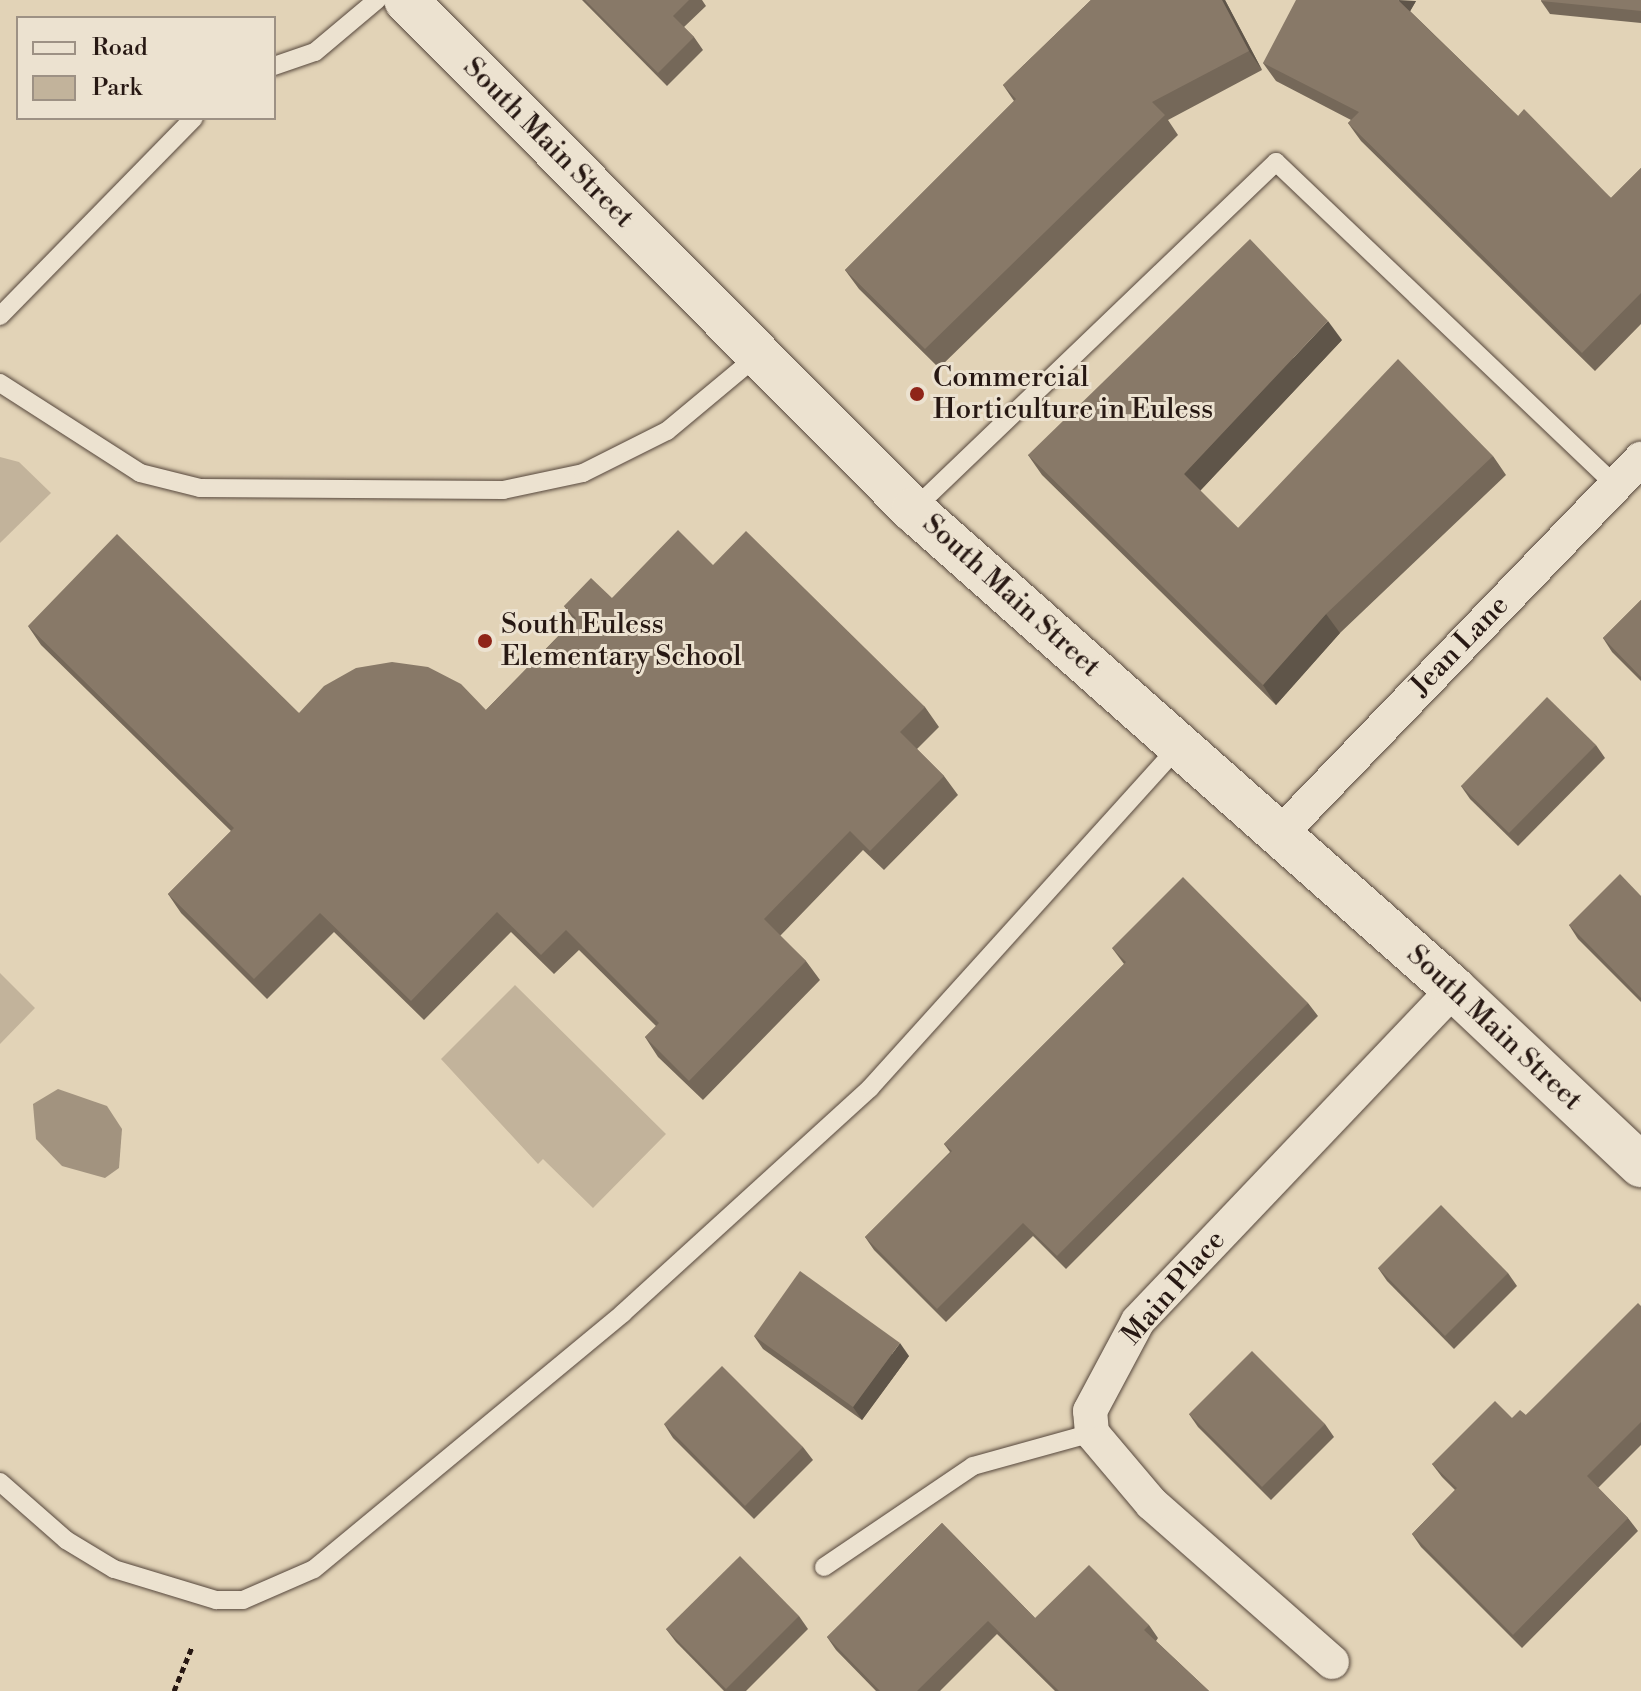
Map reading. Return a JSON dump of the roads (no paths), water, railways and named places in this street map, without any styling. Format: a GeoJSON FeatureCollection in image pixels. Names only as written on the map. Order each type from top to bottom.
{"type":"FeatureCollection","features":[{"type":"Feature","properties":{"kind":"street","name":"South Main Street"},"geometry":{"type":"LineString","coordinates":[[406,0],[913,510],[1454,989],[1641,1165]]}},
{"type":"Feature","properties":{"kind":"street","name":"Jean Lane"},"geometry":{"type":"LineString","coordinates":[[1280,834],[1641,459]]}},
{"type":"Feature","properties":{"kind":"street","name":"Main Place"},"geometry":{"type":"LineString","coordinates":[[1092,1433],[1090,1411],[1102,1377],[1138,1321],[1454,989]]}},
{"type":"Feature","properties":{"kind":"street"},"geometry":{"type":"LineString","coordinates":[[1092,1433],[1152,1504],[1332,1662]]}},
{"type":"Feature","properties":{"kind":"lane"},"geometry":{"type":"LineString","coordinates":[[276,65],[315,52],[377,0]]}},
{"type":"Feature","properties":{"kind":"lane"},"geometry":{"type":"LineString","coordinates":[[0,316],[192,120]]}},
{"type":"Feature","properties":{"kind":"lane"},"geometry":{"type":"LineString","coordinates":[[913,510],[1276,162],[1615,485]]}},
{"type":"Feature","properties":{"kind":"lane"},"geometry":{"type":"LineString","coordinates":[[0,383],[140,473],[200,488],[503,490],[583,473],[667,431],[757,356]]}},
{"type":"Feature","properties":{"kind":"lane"},"geometry":{"type":"LineString","coordinates":[[0,1482],[66,1540],[114,1569],[216,1600],[243,1600],[314,1569],[623,1313],[870,1088],[1179,746]]}},
{"type":"Feature","properties":{"kind":"lane"},"geometry":{"type":"LineString","coordinates":[[824,1567],[973,1466],[1092,1433]]}},
{"type":"Feature","properties":{"kind":"place","name":"Commercial Horticulture in Euless"},"geometry":{"type":"Point","coordinates":[917,394]}},
{"type":"Feature","properties":{"kind":"place","name":"South Euless Elementary School"},"geometry":{"type":"Point","coordinates":[485,641]}}]}
